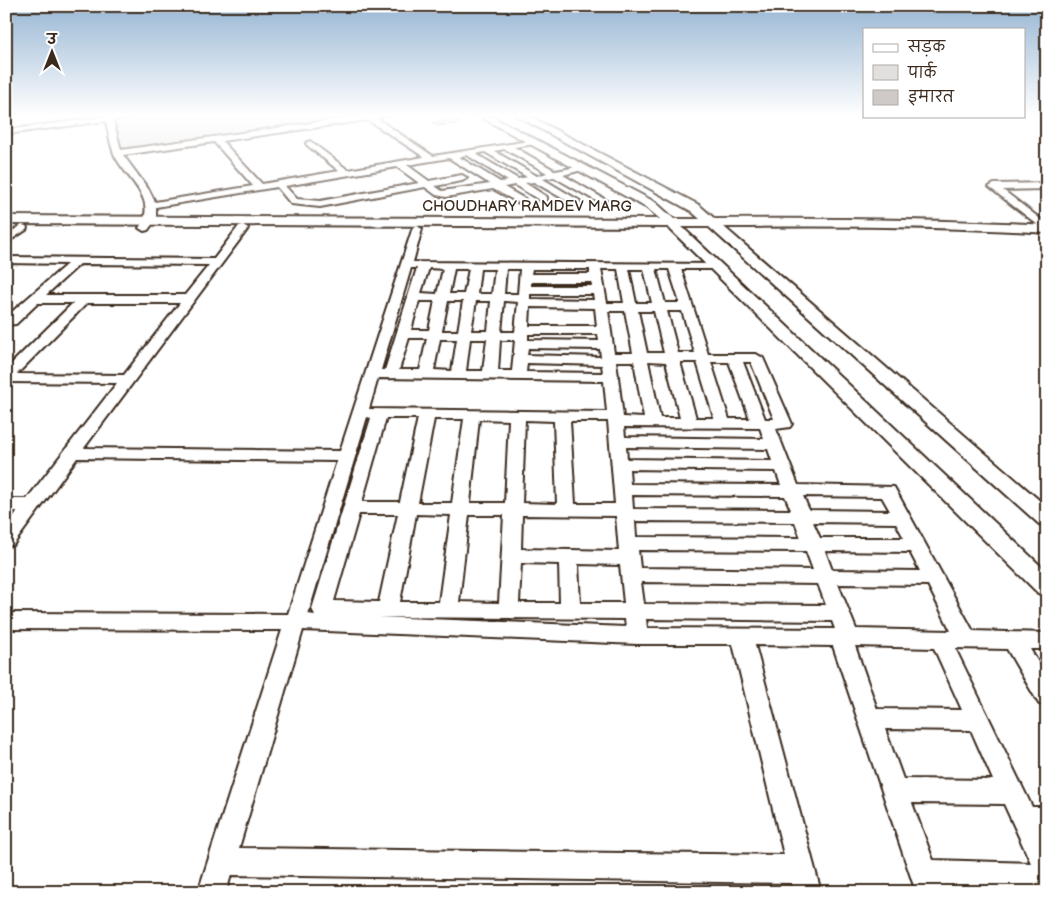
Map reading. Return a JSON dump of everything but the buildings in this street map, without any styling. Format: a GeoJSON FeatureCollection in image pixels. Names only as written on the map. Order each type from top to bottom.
{"type":"FeatureCollection","features":[{"type":"Feature","properties":{"kind":"street"},"geometry":{"type":"LineString","coordinates":[[121,157],[153,205],[148,224]]}},
{"type":"Feature","properties":{"kind":"street"},"geometry":{"type":"LineString","coordinates":[[232,157],[259,187]]}},
{"type":"Feature","properties":{"kind":"street"},"geometry":{"type":"LineString","coordinates":[[325,157],[362,196]]}},
{"type":"Feature","properties":{"kind":"street"},"geometry":{"type":"LineString","coordinates":[[153,205],[439,157]]}},
{"type":"Feature","properties":{"kind":"street"},"geometry":{"type":"LineString","coordinates":[[453,157],[522,201]]}},
{"type":"Feature","properties":{"kind":"street"},"geometry":{"type":"LineString","coordinates":[[475,157],[544,199]]}},
{"type":"Feature","properties":{"kind":"street"},"geometry":{"type":"LineString","coordinates":[[498,157],[577,203]]}},
{"type":"Feature","properties":{"kind":"street"},"geometry":{"type":"LineString","coordinates":[[525,157],[601,200]]}},
{"type":"Feature","properties":{"kind":"street"},"geometry":{"type":"LineString","coordinates":[[559,157],[650,206],[675,227],[1047,587]]}},
{"type":"Feature","properties":{"kind":"street"},"geometry":{"type":"LineString","coordinates":[[599,157],[695,208],[1047,519]]}},
{"type":"Feature","properties":{"kind":"street"},"geometry":{"type":"LineString","coordinates":[[433,158],[488,199]]}},
{"type":"Feature","properties":{"kind":"street"},"geometry":{"type":"LineString","coordinates":[[415,161],[444,181]]}},
{"type":"Feature","properties":{"kind":"street"},"geometry":{"type":"LineString","coordinates":[[399,164],[439,193],[455,193],[496,186],[579,168]]}},
{"type":"Feature","properties":{"kind":"street"},"geometry":{"type":"LineString","coordinates":[[377,168],[402,189]]}},
{"type":"Feature","properties":{"kind":"street"},"geometry":{"type":"LineString","coordinates":[[357,171],[382,193]]}},
{"type":"Feature","properties":{"kind":"street"},"geometry":{"type":"LineString","coordinates":[[318,177],[342,200]]}},
{"type":"Feature","properties":{"kind":"street"},"geometry":{"type":"LineString","coordinates":[[279,184],[294,202],[320,204],[462,178]]}},
{"type":"Feature","properties":{"kind":"street"},"geometry":{"type":"LineString","coordinates":[[298,181],[320,204]]}},
{"type":"Feature","properties":{"kind":"street"},"geometry":{"type":"LineString","coordinates":[[1035,186],[1047,195]]}},
{"type":"Feature","properties":{"kind":"street"},"geometry":{"type":"LineString","coordinates":[[1047,186],[994,187],[1047,230]]}},
{"type":"Feature","properties":{"kind":"street","name":"CHOUDHARY RAMDEV MARG"},"geometry":{"type":"LineString","coordinates":[[6,220],[148,224],[675,227]]}},
{"type":"Feature","properties":{"kind":"street"},"geometry":{"type":"LineString","coordinates":[[6,228],[148,224],[243,228],[716,227],[1047,230]]}},
{"type":"Feature","properties":{"kind":"street"},"geometry":{"type":"LineString","coordinates":[[6,240],[22,228]]}},
{"type":"Feature","properties":{"kind":"street"},"geometry":{"type":"LineString","coordinates":[[6,540],[243,228]]}},
{"type":"Feature","properties":{"kind":"street"},"geometry":{"type":"LineString","coordinates":[[382,374],[403,334],[415,297],[417,229]]}},
{"type":"Feature","properties":{"kind":"street"},"geometry":{"type":"LineString","coordinates":[[6,260],[218,262]]}},
{"type":"Feature","properties":{"kind":"street"},"geometry":{"type":"LineString","coordinates":[[6,321],[11,321],[77,261]]}},
{"type":"Feature","properties":{"kind":"street"},"geometry":{"type":"LineString","coordinates":[[415,265],[501,266],[525,287],[599,289],[623,266],[716,266]]}},
{"type":"Feature","properties":{"kind":"street"},"geometry":{"type":"LineString","coordinates":[[415,265],[371,413],[352,508],[322,609],[839,613]]}},
{"type":"Feature","properties":{"kind":"street"},"geometry":{"type":"LineString","coordinates":[[426,375],[449,265]]}},
{"type":"Feature","properties":{"kind":"street"},"geometry":{"type":"LineString","coordinates":[[458,375],[475,265]]}},
{"type":"Feature","properties":{"kind":"street"},"geometry":{"type":"LineString","coordinates":[[490,376],[501,266]]}},
{"type":"Feature","properties":{"kind":"street"},"geometry":{"type":"LineString","coordinates":[[623,266],[653,422]]}},
{"type":"Feature","properties":{"kind":"street"},"geometry":{"type":"LineString","coordinates":[[649,266],[689,423]]}},
{"type":"Feature","properties":{"kind":"street"},"geometry":{"type":"LineString","coordinates":[[674,266],[723,423]]}},
{"type":"Feature","properties":{"kind":"street"},"geometry":{"type":"LineString","coordinates":[[415,297],[498,298],[525,287],[599,289],[631,307],[687,307]]}},
{"type":"Feature","properties":{"kind":"street"},"geometry":{"type":"LineString","coordinates":[[520,376],[525,287]]}},
{"type":"Feature","properties":{"kind":"street"},"geometry":{"type":"LineString","coordinates":[[599,289],[616,419],[637,636]]}},
{"type":"Feature","properties":{"kind":"street"},"geometry":{"type":"LineString","coordinates":[[35,299],[189,300]]}},
{"type":"Feature","properties":{"kind":"street"},"geometry":{"type":"LineString","coordinates":[[6,378],[84,299]]}},
{"type":"Feature","properties":{"kind":"street"},"geometry":{"type":"LineString","coordinates":[[371,413],[562,416],[653,422],[784,424],[756,358],[640,357],[607,348],[522,336],[403,334]]}},
{"type":"Feature","properties":{"kind":"street"},"geometry":{"type":"LineString","coordinates":[[520,360],[607,348]]}},
{"type":"Feature","properties":{"kind":"street"},"geometry":{"type":"LineString","coordinates":[[734,358],[774,444],[839,613],[870,719],[927,883],[1047,877]]}},
{"type":"Feature","properties":{"kind":"street"},"geometry":{"type":"LineString","coordinates":[[382,374],[611,378]]}},
{"type":"Feature","properties":{"kind":"street"},"geometry":{"type":"LineString","coordinates":[[6,378],[128,379]]}},
{"type":"Feature","properties":{"kind":"street"},"geometry":{"type":"LineString","coordinates":[[212,892],[347,456],[371,413]]}},
{"type":"Feature","properties":{"kind":"street"},"geometry":{"type":"LineString","coordinates":[[388,609],[427,414]]}},
{"type":"Feature","properties":{"kind":"street"},"geometry":{"type":"LineString","coordinates":[[448,609],[472,414]]}},
{"type":"Feature","properties":{"kind":"street"},"geometry":{"type":"LineString","coordinates":[[509,610],[517,415]]}},
{"type":"Feature","properties":{"kind":"street"},"geometry":{"type":"LineString","coordinates":[[562,416],[566,510]]}},
{"type":"Feature","properties":{"kind":"street"},"geometry":{"type":"LineString","coordinates":[[618,442],[774,444]]}},
{"type":"Feature","properties":{"kind":"street"},"geometry":{"type":"LineString","coordinates":[[71,453],[347,456]]}},
{"type":"Feature","properties":{"kind":"street"},"geometry":{"type":"LineString","coordinates":[[620,464],[783,466]]}},
{"type":"Feature","properties":{"kind":"street"},"geometry":{"type":"LineString","coordinates":[[623,489],[888,491],[967,640]]}},
{"type":"Feature","properties":{"kind":"street"},"geometry":{"type":"LineString","coordinates":[[6,505],[32,505]]}},
{"type":"Feature","properties":{"kind":"street"},"geometry":{"type":"LineString","coordinates":[[352,508],[513,509],[902,517]]}},
{"type":"Feature","properties":{"kind":"street"},"geometry":{"type":"LineString","coordinates":[[630,558],[813,544],[917,545]]}},
{"type":"Feature","properties":{"kind":"street"},"geometry":{"type":"LineString","coordinates":[[512,556],[630,558],[825,577],[934,578]]}},
{"type":"Feature","properties":{"kind":"street"},"geometry":{"type":"LineString","coordinates":[[568,557],[570,610]]}},
{"type":"Feature","properties":{"kind":"street"},"geometry":{"type":"LineString","coordinates":[[6,620],[296,622],[637,636],[1047,641]]}},
{"type":"Feature","properties":{"kind":"street"},"geometry":{"type":"LineString","coordinates":[[222,861],[804,880],[742,636]]}},
{"type":"Feature","properties":{"kind":"street"},"geometry":{"type":"LineString","coordinates":[[941,640],[1012,792],[1036,820],[1047,868]]}},
{"type":"Feature","properties":{"kind":"street"},"geometry":{"type":"LineString","coordinates":[[1014,642],[1047,697]]}},
{"type":"Feature","properties":{"kind":"street"},"geometry":{"type":"LineString","coordinates":[[870,719],[978,720]]}},
{"type":"Feature","properties":{"kind":"street"},"geometry":{"type":"LineString","coordinates":[[895,791],[1012,792]]}}]}
